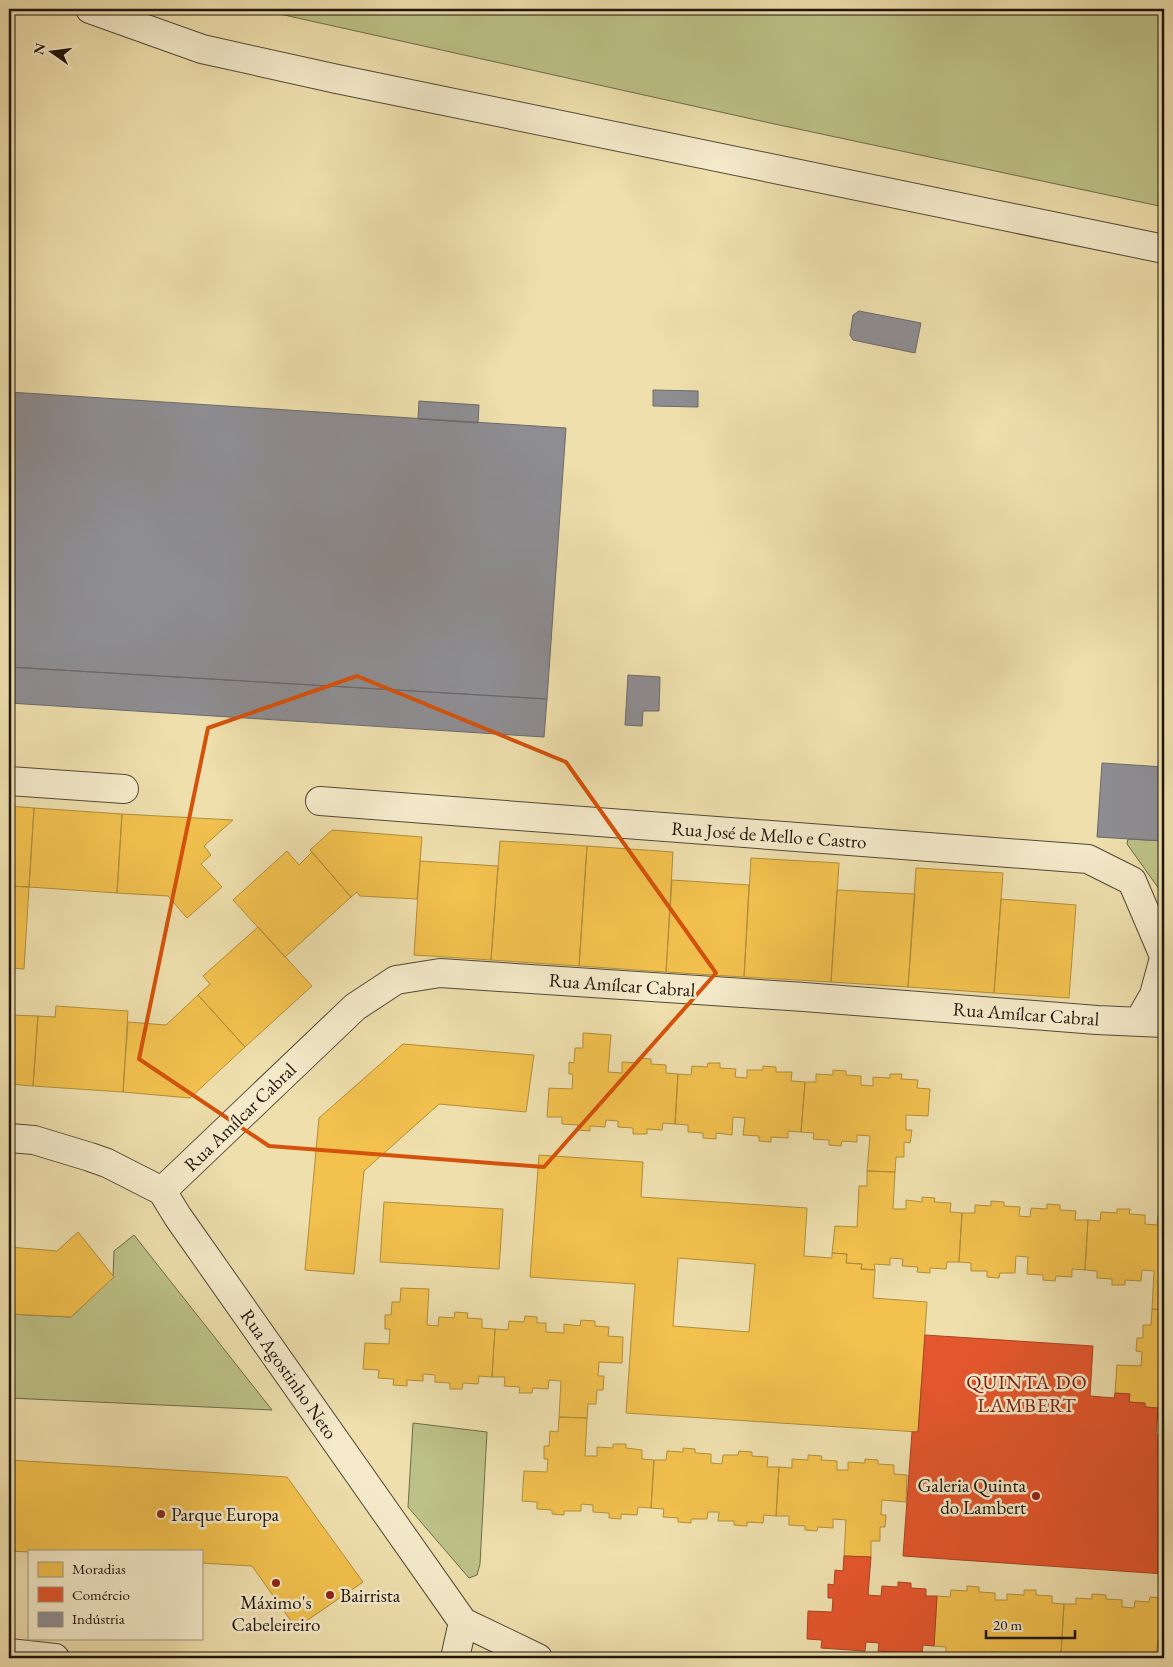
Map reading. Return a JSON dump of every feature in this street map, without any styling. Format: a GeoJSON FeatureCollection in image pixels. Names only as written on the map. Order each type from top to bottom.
{"type":"FeatureCollection","features":[{"type":"Feature","properties":{"kind":"street"},"geometry":{"type":"LineString","coordinates":[[90,9],[202,49],[318,75],[1164,250]]}},
{"type":"Feature","properties":{"kind":"street"},"geometry":{"type":"LineString","coordinates":[[9,781],[124,789]]}},
{"type":"Feature","properties":{"kind":"street","name":"Rua José de Mello e Castro"},"geometry":{"type":"LineString","coordinates":[[320,801],[1088,859],[1132,881],[1164,957],[1154,995],[1152,1022]]}},
{"type":"Feature","properties":{"kind":"street","name":"Rua Amílcar Cabral"},"geometry":{"type":"LineString","coordinates":[[162,1191],[355,1007],[396,980],[440,973],[804,997],[1097,1020],[1152,1022]]}},
{"type":"Feature","properties":{"kind":"street"},"geometry":{"type":"LineString","coordinates":[[9,1138],[34,1140],[90,1157],[162,1191]]}},
{"type":"Feature","properties":{"kind":"street","name":"Rua Agostinho Neto"},"geometry":{"type":"LineString","coordinates":[[162,1191],[188,1231],[463,1622],[538,1658]]}},
{"type":"Feature","properties":{"kind":"street"},"geometry":{"type":"LineString","coordinates":[[455,1658],[463,1622]]}},
{"type":"Feature","properties":{"kind":"street"},"geometry":{"type":"LineString","coordinates":[[9,1653],[55,1658]]}},
{"type":"Feature","properties":{"kind":"highlighted area"},"geometry":{"type":"Polygon","coordinates":[[[357,676],[566,762],[716,973],[544,1167],[269,1146],[139,1059],[208,728],[357,676]]]}},
{"type":"Feature","properties":{"kind":"green space"},"geometry":{"type":"Polygon","coordinates":[[[257,9],[1164,9],[1164,207],[770,123],[257,9]]]}},
{"type":"Feature","properties":{"kind":"green space"},"geometry":{"type":"Polygon","coordinates":[[[1128,839],[1164,841],[1164,896],[1127,844],[1128,839]]]}},
{"type":"Feature","properties":{"kind":"green space"},"geometry":{"type":"Polygon","coordinates":[[[134,1235],[272,1410],[9,1398],[9,1314],[71,1317],[113,1277],[114,1251],[134,1235]]]}},
{"type":"Feature","properties":{"kind":"green space"},"geometry":{"type":"Polygon","coordinates":[[[413,1423],[487,1432],[480,1564],[477,1575],[469,1578],[408,1507],[413,1423]]]}},
{"type":"Feature","properties":{"kind":"building: Moradias"},"geometry":{"type":"Polygon","coordinates":[[[9,806],[34,808],[29,887],[9,886],[9,806]]]}},
{"type":"Feature","properties":{"kind":"building: Moradias"},"geometry":{"type":"Polygon","coordinates":[[[34,808],[122,814],[117,893],[29,887],[34,808]]]}},
{"type":"Feature","properties":{"kind":"building: Moradias"},"geometry":{"type":"Polygon","coordinates":[[[122,814],[233,820],[204,846],[211,855],[201,864],[222,887],[187,918],[168,896],[117,893],[122,814]]]}},
{"type":"Feature","properties":{"kind":"building: Moradias"},"geometry":{"type":"Polygon","coordinates":[[[332,830],[422,837],[417,899],[360,896],[357,892],[351,897],[310,850],[332,830]]]}},
{"type":"Feature","properties":{"kind":"building: Moradias"},"geometry":{"type":"Polygon","coordinates":[[[500,841],[587,846],[579,966],[491,960],[500,841]]]}},
{"type":"Feature","properties":{"kind":"building: Moradias"},"geometry":{"type":"Polygon","coordinates":[[[587,846],[673,852],[666,972],[579,966],[587,846]]]}},
{"type":"Feature","properties":{"kind":"building: Moradias"},"geometry":{"type":"Polygon","coordinates":[[[287,851],[299,865],[312,852],[351,897],[285,957],[233,900],[287,851]]]}},
{"type":"Feature","properties":{"kind":"building: Moradias"},"geometry":{"type":"Polygon","coordinates":[[[751,858],[839,863],[831,982],[744,977],[751,858]]]}},
{"type":"Feature","properties":{"kind":"building: Moradias"},"geometry":{"type":"Polygon","coordinates":[[[420,861],[498,866],[491,960],[414,955],[420,861]]]}},
{"type":"Feature","properties":{"kind":"building: Moradias"},"geometry":{"type":"Polygon","coordinates":[[[916,868],[1003,873],[994,993],[908,987],[916,868]]]}},
{"type":"Feature","properties":{"kind":"building: Moradias"},"geometry":{"type":"Polygon","coordinates":[[[672,880],[749,885],[744,977],[666,972],[672,880]]]}},
{"type":"Feature","properties":{"kind":"building: Moradias"},"geometry":{"type":"Polygon","coordinates":[[[9,886],[29,887],[24,969],[13,968],[12,987],[9,987],[9,886]]]}},
{"type":"Feature","properties":{"kind":"building: Moradias"},"geometry":{"type":"Polygon","coordinates":[[[837,890],[915,894],[908,987],[831,982],[837,890]]]}},
{"type":"Feature","properties":{"kind":"building: Moradias"},"geometry":{"type":"Polygon","coordinates":[[[1001,899],[1076,905],[1069,998],[994,993],[1001,899]]]}},
{"type":"Feature","properties":{"kind":"building: Moradias"},"geometry":{"type":"Polygon","coordinates":[[[258,927],[312,986],[245,1047],[198,995],[210,984],[203,976],[258,927]]]}},
{"type":"Feature","properties":{"kind":"building: Moradias"},"geometry":{"type":"Polygon","coordinates":[[[9,987],[12,987],[10,1015],[38,1016],[33,1086],[9,1084],[9,987]]]}},
{"type":"Feature","properties":{"kind":"building: Moradias"},"geometry":{"type":"Polygon","coordinates":[[[198,995],[245,1047],[190,1098],[123,1092],[128,1022],[166,1025],[198,995]]]}},
{"type":"Feature","properties":{"kind":"building: Moradias"},"geometry":{"type":"Polygon","coordinates":[[[56,1006],[128,1011],[123,1092],[33,1086],[38,1016],[55,1017],[56,1006]]]}},
{"type":"Feature","properties":{"kind":"building: Moradias"},"geometry":{"type":"Polygon","coordinates":[[[583,1033],[611,1035],[608,1072],[622,1073],[622,1062],[637,1063],[638,1058],[651,1059],[651,1064],[666,1065],[666,1073],[678,1074],[675,1124],[663,1123],[662,1130],[647,1129],[647,1134],[633,1134],[633,1128],[618,1127],[618,1121],[606,1120],[605,1127],[590,1126],[590,1131],[577,1130],[578,1125],[562,1124],[562,1117],[547,1117],[549,1088],[572,1089],[573,1074],[569,1074],[569,1062],[574,1063],[575,1048],[583,1048],[583,1033]]]}},
{"type":"Feature","properties":{"kind":"building: Moradias"},"geometry":{"type":"Polygon","coordinates":[[[403,1044],[534,1055],[526,1112],[439,1104],[364,1171],[354,1274],[305,1270],[319,1118],[403,1044]]]}},
{"type":"Feature","properties":{"kind":"building: Moradias"},"geometry":{"type":"Polygon","coordinates":[[[708,1063],[720,1063],[720,1068],[736,1069],[735,1077],[747,1078],[747,1070],[763,1070],[763,1066],[776,1067],[776,1072],[792,1072],[791,1081],[805,1082],[801,1132],[788,1131],[788,1138],[771,1137],[771,1142],[759,1141],[759,1136],[743,1135],[745,1118],[733,1117],[732,1135],[716,1133],[716,1139],[703,1138],[703,1133],[688,1132],[688,1125],[675,1124],[678,1074],[691,1075],[692,1066],[707,1067],[708,1063]]]}},
{"type":"Feature","properties":{"kind":"building: Moradias"},"geometry":{"type":"Polygon","coordinates":[[[833,1070],[846,1071],[846,1075],[861,1076],[861,1085],[873,1086],[873,1077],[890,1078],[890,1074],[902,1074],[901,1079],[918,1080],[917,1088],[930,1089],[928,1116],[906,1115],[906,1130],[912,1130],[910,1143],[904,1142],[904,1157],[896,1157],[895,1172],[867,1171],[870,1136],[857,1135],[857,1142],[842,1141],[841,1146],[829,1145],[829,1140],[813,1139],[814,1133],[801,1132],[805,1082],[816,1082],[816,1074],[833,1075],[833,1070]]]}},
{"type":"Feature","properties":{"kind":"building: Moradias"},"geometry":{"type":"Polygon","coordinates":[[[539,1155],[643,1162],[641,1197],[807,1208],[804,1256],[832,1258],[832,1253],[847,1254],[846,1263],[862,1264],[861,1269],[875,1270],[873,1298],[927,1302],[918,1432],[626,1413],[635,1284],[530,1277],[539,1155]],[[678,1258],[673,1326],[749,1332],[755,1264],[678,1258]]]}},
{"type":"Feature","properties":{"kind":"building: Moradias"},"geometry":{"type":"Polygon","coordinates":[[[867,1171],[895,1172],[893,1209],[906,1209],[906,1200],[922,1202],[922,1197],[935,1198],[934,1202],[951,1203],[950,1212],[962,1213],[959,1262],[947,1262],[946,1269],[930,1268],[930,1273],[917,1272],[918,1267],[902,1266],[903,1259],[890,1258],[890,1265],[874,1264],[875,1270],[861,1269],[862,1264],[846,1263],[847,1254],[832,1253],[835,1226],[857,1227],[859,1186],[867,1186],[867,1171]]]}},
{"type":"Feature","properties":{"kind":"building: Moradias"},"geometry":{"type":"Polygon","coordinates":[[[991,1201],[1004,1202],[1004,1206],[1020,1207],[1019,1216],[1030,1217],[1031,1208],[1047,1209],[1047,1204],[1060,1205],[1060,1210],[1076,1211],[1075,1220],[1088,1220],[1085,1270],[1072,1269],[1072,1277],[1056,1276],[1055,1281],[1043,1280],[1043,1275],[1027,1274],[1028,1257],[1016,1256],[1015,1273],[1000,1273],[999,1278],[987,1277],[987,1271],[971,1271],[971,1263],[959,1262],[962,1213],[975,1213],[975,1205],[991,1206],[991,1201]]]}},
{"type":"Feature","properties":{"kind":"building: Moradias"},"geometry":{"type":"Polygon","coordinates":[[[384,1202],[503,1209],[499,1269],[380,1262],[384,1202]]]}},
{"type":"Feature","properties":{"kind":"building: Moradias"},"geometry":{"type":"Polygon","coordinates":[[[1117,1209],[1130,1209],[1129,1214],[1145,1215],[1145,1224],[1157,1225],[1158,1216],[1164,1216],[1164,1310],[1152,1309],[1154,1271],[1142,1270],[1141,1281],[1125,1280],[1125,1285],[1112,1285],[1112,1279],[1097,1278],[1097,1271],[1085,1270],[1088,1220],[1100,1221],[1101,1212],[1117,1213],[1117,1209]]]}},
{"type":"Feature","properties":{"kind":"building: Moradias"},"geometry":{"type":"Polygon","coordinates":[[[78,1232],[114,1277],[71,1317],[9,1314],[9,1247],[57,1251],[78,1232]]]}},
{"type":"Feature","properties":{"kind":"building: Moradias"},"geometry":{"type":"Polygon","coordinates":[[[401,1288],[429,1289],[427,1325],[438,1326],[439,1317],[454,1318],[455,1312],[468,1313],[467,1318],[482,1319],[482,1328],[495,1329],[492,1377],[479,1376],[478,1384],[463,1383],[462,1389],[450,1389],[450,1383],[435,1382],[435,1375],[423,1374],[423,1381],[407,1380],[407,1386],[393,1385],[394,1379],[378,1378],[379,1370],[363,1369],[365,1343],[389,1344],[390,1329],[385,1329],[385,1315],[391,1315],[392,1302],[400,1302],[401,1288]]]}},
{"type":"Feature","properties":{"kind":"building: Moradias"},"geometry":{"type":"Polygon","coordinates":[[[1152,1309],[1164,1310],[1164,1404],[1159,1403],[1158,1408],[1145,1407],[1145,1403],[1129,1402],[1130,1394],[1115,1393],[1117,1365],[1141,1366],[1142,1352],[1136,1351],[1137,1338],[1143,1338],[1143,1325],[1151,1325],[1152,1309]]]}},
{"type":"Feature","properties":{"kind":"building: Moradias"},"geometry":{"type":"Polygon","coordinates":[[[525,1316],[537,1317],[537,1323],[546,1323],[546,1332],[564,1333],[564,1324],[580,1326],[581,1320],[595,1321],[595,1326],[609,1327],[608,1336],[623,1337],[622,1363],[599,1362],[598,1376],[604,1376],[603,1390],[597,1390],[596,1404],[588,1404],[587,1418],[559,1417],[561,1381],[549,1380],[548,1389],[533,1388],[532,1393],[519,1393],[520,1387],[504,1386],[505,1377],[492,1377],[495,1329],[508,1330],[509,1321],[524,1322],[525,1316]]]}},
{"type":"Feature","properties":{"kind":"building: Moradias"},"geometry":{"type":"Polygon","coordinates":[[[559,1417],[587,1418],[585,1456],[597,1456],[597,1447],[613,1448],[613,1444],[626,1444],[626,1448],[642,1450],[642,1459],[654,1460],[651,1508],[638,1507],[637,1515],[621,1514],[621,1519],[609,1518],[609,1513],[593,1512],[593,1505],[581,1504],[581,1511],[564,1511],[564,1515],[552,1514],[552,1510],[537,1509],[537,1502],[522,1501],[524,1471],[547,1472],[548,1459],[544,1459],[544,1446],[549,1446],[550,1431],[558,1432],[559,1417]]]}},
{"type":"Feature","properties":{"kind":"building: Moradias"},"geometry":{"type":"Polygon","coordinates":[[[683,1448],[695,1449],[695,1453],[711,1454],[711,1463],[722,1464],[723,1455],[738,1455],[739,1451],[752,1452],[752,1456],[768,1457],[767,1467],[779,1467],[776,1516],[764,1515],[763,1523],[747,1522],[747,1526],[734,1525],[734,1521],[718,1521],[719,1512],[708,1512],[707,1519],[691,1519],[691,1523],[678,1522],[678,1518],[663,1517],[664,1509],[651,1508],[654,1460],[666,1460],[667,1451],[683,1452],[683,1448]]]}},
{"type":"Feature","properties":{"kind":"building: Moradias"},"geometry":{"type":"Polygon","coordinates":[[[808,1455],[822,1456],[821,1460],[837,1461],[837,1470],[848,1470],[848,1462],[865,1463],[865,1459],[878,1460],[878,1464],[894,1465],[894,1474],[907,1475],[906,1502],[882,1500],[881,1515],[886,1515],[885,1527],[880,1527],[880,1541],[871,1541],[871,1557],[844,1556],[846,1520],[833,1519],[833,1528],[818,1527],[817,1531],[805,1530],[805,1526],[789,1525],[789,1516],[776,1516],[779,1467],[792,1468],[792,1459],[808,1460],[808,1455]]]}},
{"type":"Feature","properties":{"kind":"building: Moradias","name":"Parque Europa"},"geometry":{"type":"Polygon","coordinates":[[[9,1460],[287,1477],[363,1582],[296,1628],[252,1566],[202,1563],[202,1550],[9,1551],[9,1460]]]}},
{"type":"Feature","properties":{"kind":"building: Moradias"},"geometry":{"type":"Polygon","coordinates":[[[967,1586],[979,1587],[979,1592],[995,1593],[995,1600],[1007,1600],[1007,1594],[1024,1595],[1024,1590],[1036,1590],[1036,1595],[1052,1596],[1052,1603],[1064,1604],[1061,1654],[1047,1653],[1047,1658],[1003,1658],[1004,1653],[991,1652],[990,1658],[946,1656],[946,1647],[934,1646],[937,1596],[950,1597],[951,1590],[967,1591],[967,1586]]]}},
{"type":"Feature","properties":{"kind":"building: Moradias"},"geometry":{"type":"Polygon","coordinates":[[[1092,1594],[1106,1595],[1106,1599],[1122,1600],[1122,1607],[1134,1608],[1135,1601],[1149,1602],[1150,1597],[1162,1598],[1161,1603],[1164,1603],[1164,1639],[1158,1639],[1156,1658],[1073,1658],[1073,1654],[1061,1654],[1064,1604],[1076,1604],[1076,1598],[1092,1599],[1092,1594]]]}},
{"type":"Feature","properties":{"kind":"building: Comércio","name":"Galeria Quinta do Lambert"},"geometry":{"type":"Polygon","coordinates":[[[925,1335],[1093,1346],[1090,1396],[1114,1398],[1115,1393],[1130,1394],[1129,1402],[1145,1403],[1145,1407],[1158,1408],[1156,1435],[1164,1436],[1164,1574],[903,1556],[912,1432],[918,1432],[925,1335]]]}},
{"type":"Feature","properties":{"kind":"building: Comércio"},"geometry":{"type":"Polygon","coordinates":[[[844,1556],[871,1557],[868,1595],[881,1596],[882,1586],[898,1587],[898,1582],[911,1583],[911,1588],[926,1589],[926,1596],[937,1596],[934,1646],[923,1645],[922,1654],[878,1651],[879,1643],[866,1642],[865,1651],[821,1648],[822,1640],[807,1639],[808,1611],[832,1612],[833,1598],[828,1598],[828,1584],[834,1585],[835,1570],[843,1571],[844,1556]]]}},
{"type":"Feature","properties":{"kind":"building: Indústria"},"geometry":{"type":"Polygon","coordinates":[[[859,311],[921,323],[915,353],[853,340],[850,335],[853,315],[859,311]]]}},
{"type":"Feature","properties":{"kind":"building: Indústria"},"geometry":{"type":"Polygon","coordinates":[[[653,390],[698,391],[698,407],[653,406],[653,390]]]}},
{"type":"Feature","properties":{"kind":"building: Indústria"},"geometry":{"type":"Polygon","coordinates":[[[9,392],[566,428],[547,699],[9,667],[9,392]]]}},
{"type":"Feature","properties":{"kind":"building: Indústria"},"geometry":{"type":"Polygon","coordinates":[[[419,401],[479,405],[478,423],[418,419],[419,401]]]}},
{"type":"Feature","properties":{"kind":"building: Indústria"},"geometry":{"type":"Polygon","coordinates":[[[9,667],[547,699],[544,737],[9,703],[9,667]]]}},
{"type":"Feature","properties":{"kind":"building: Indústria"},"geometry":{"type":"Polygon","coordinates":[[[628,675],[660,677],[659,711],[643,711],[642,726],[625,725],[628,675]]]}},
{"type":"Feature","properties":{"kind":"building: Indústria"},"geometry":{"type":"Polygon","coordinates":[[[1102,763],[1164,767],[1164,841],[1097,837],[1102,763]]]}},
{"type":"Feature","properties":{"kind":"place","name":"Galeria Quinta do Lambert"},"geometry":{"type":"Point","coordinates":[1036,1496]}},
{"type":"Feature","properties":{"kind":"place","name":"Parque Europa"},"geometry":{"type":"Point","coordinates":[161,1514]}},
{"type":"Feature","properties":{"kind":"place","name":"Máximo's Cabeleireiro"},"geometry":{"type":"Point","coordinates":[276,1583]}},
{"type":"Feature","properties":{"kind":"place","name":"Bairrista"},"geometry":{"type":"Point","coordinates":[330,1595]}},
{"type":"Feature","properties":{"kind":"district","name":"QUINTA DO LAMBERT"},"geometry":{"type":"Point","coordinates":[1027,1394]}}]}
